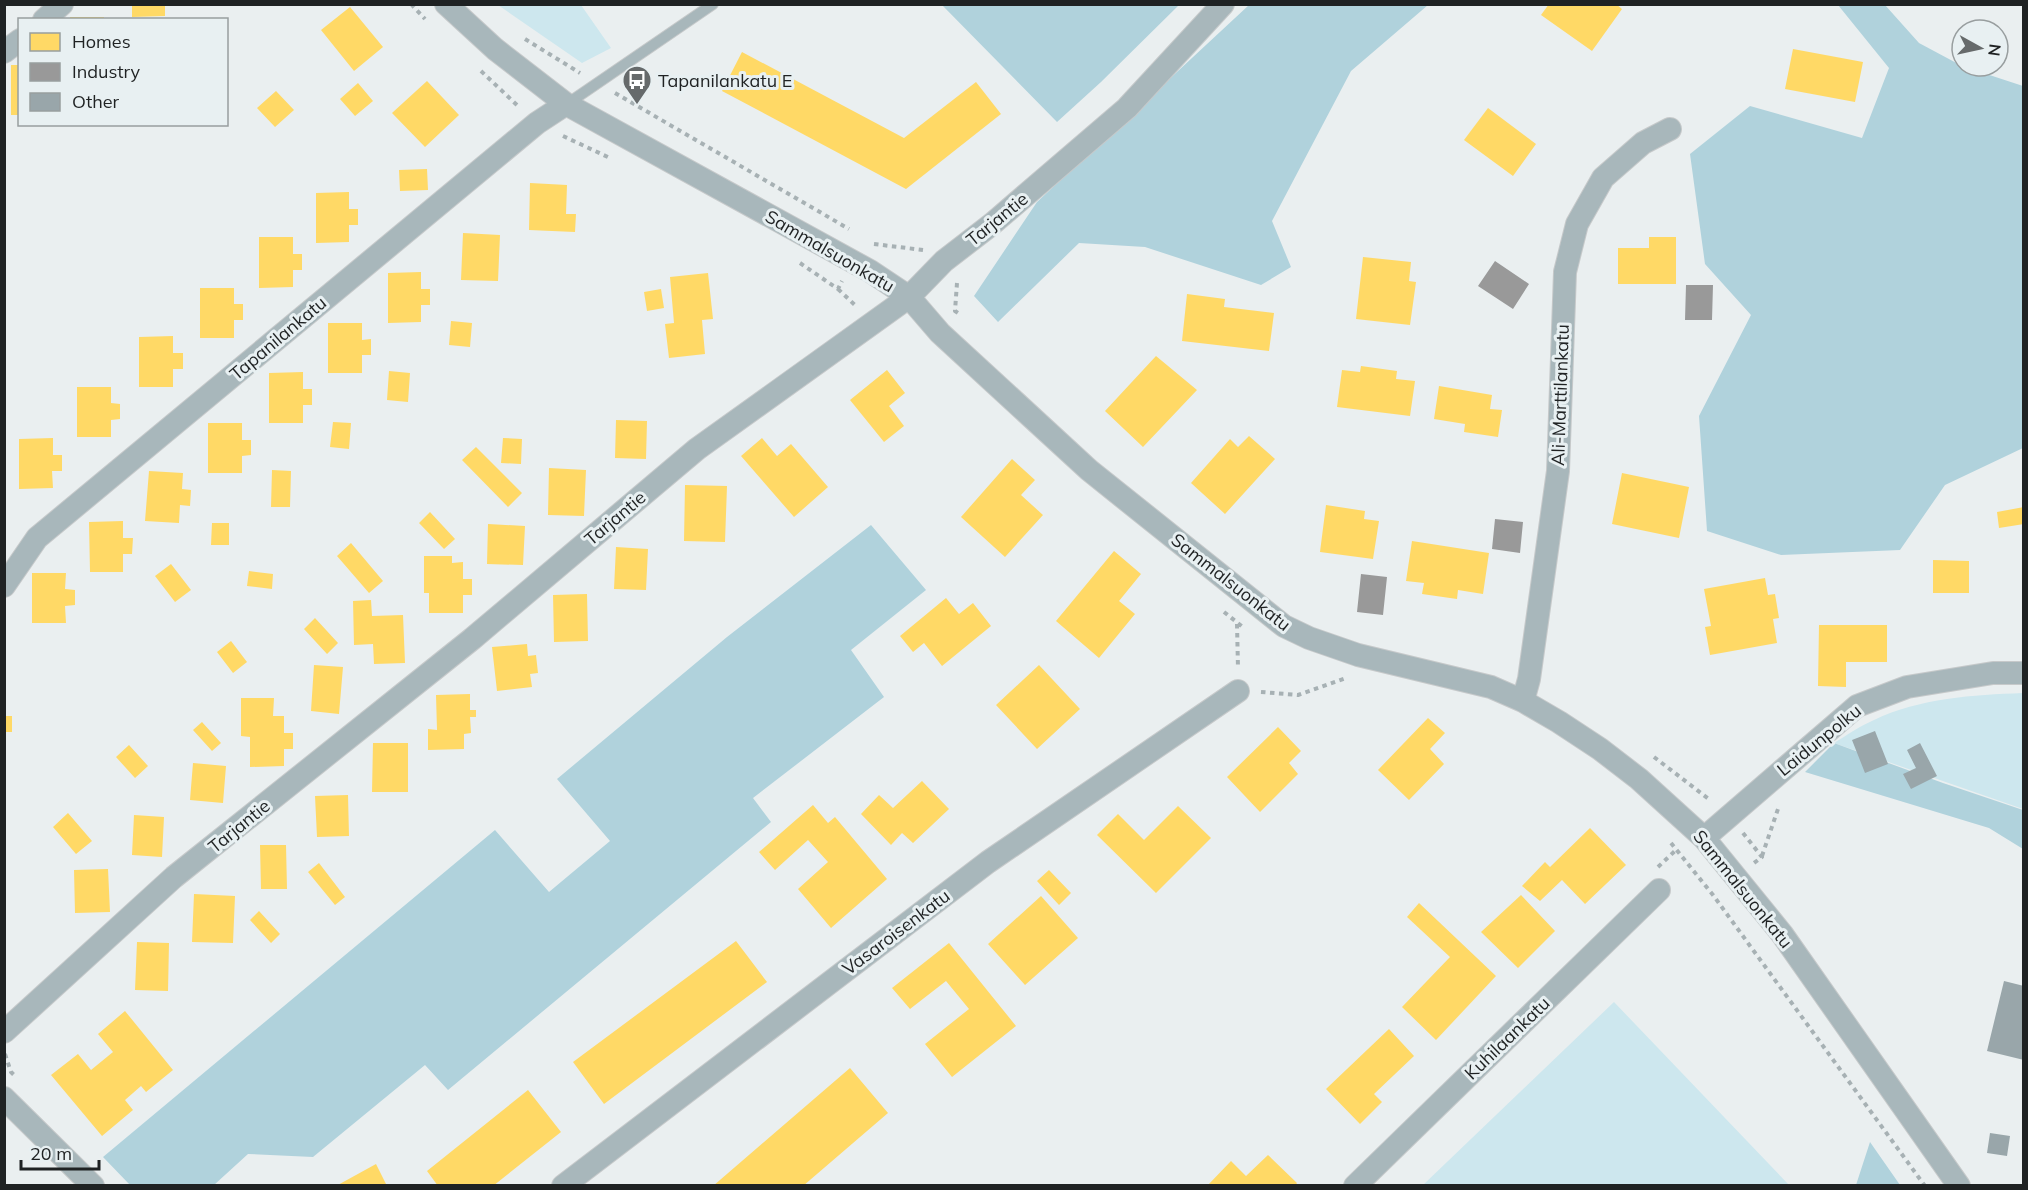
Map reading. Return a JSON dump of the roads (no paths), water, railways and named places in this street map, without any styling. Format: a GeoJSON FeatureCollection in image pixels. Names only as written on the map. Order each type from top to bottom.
{"type":"FeatureCollection","features":[{"type":"Feature","properties":{"kind":"street"},"geometry":{"type":"LineString","coordinates":[[46,18],[62,4]]}},
{"type":"Feature","properties":{"kind":"street","name":"Sammalsuonkatu"},"geometry":{"type":"LineString","coordinates":[[446,4],[495,49],[567,104],[870,271],[909,297],[940,333],[1089,470],[1284,626],[1309,638],[1358,655],[1491,687],[1523,701],[1600,748],[1639,779],[1704,838],[1782,934],[1959,1185]]}},
{"type":"Feature","properties":{"kind":"street","name":"Tarjantie"},"geometry":{"type":"LineString","coordinates":[[4,1032],[174,877],[472,639],[697,449],[909,297],[944,261],[992,224],[1127,108],[1223,4]]}},
{"type":"Feature","properties":{"kind":"street"},"geometry":{"type":"LineString","coordinates":[[4,52],[18,42]]}},
{"type":"Feature","properties":{"kind":"street","name":"Tapanilankatu"},"geometry":{"type":"LineString","coordinates":[[4,586],[37,538],[537,123],[567,104]]}},
{"type":"Feature","properties":{"kind":"street","name":"Ali-Marttilankatu"},"geometry":{"type":"LineString","coordinates":[[1523,701],[1529,679],[1558,471],[1565,272],[1577,224],[1603,178],[1643,143],[1670,129]]}},
{"type":"Feature","properties":{"kind":"street","name":"Laidunpolku"},"geometry":{"type":"LineString","coordinates":[[1704,838],[1857,706],[1907,687],[1993,673],[2024,672]]}},
{"type":"Feature","properties":{"kind":"street","name":"Vasaroisenkatu"},"geometry":{"type":"LineString","coordinates":[[563,1185],[988,862],[1238,691]]}},
{"type":"Feature","properties":{"kind":"street","name":"Kuhilaankatu"},"geometry":{"type":"LineString","coordinates":[[1355,1185],[1659,890]]}},
{"type":"Feature","properties":{"kind":"street"},"geometry":{"type":"LineString","coordinates":[[4,1098],[93,1185]]}},
{"type":"Feature","properties":{"kind":"lane"},"geometry":{"type":"LineString","coordinates":[[567,104],[712,4]]}},
{"type":"Feature","properties":{"kind":"place","name":"Tapanilankatu E"},"geometry":{"type":"Point","coordinates":[637,106]}}]}
